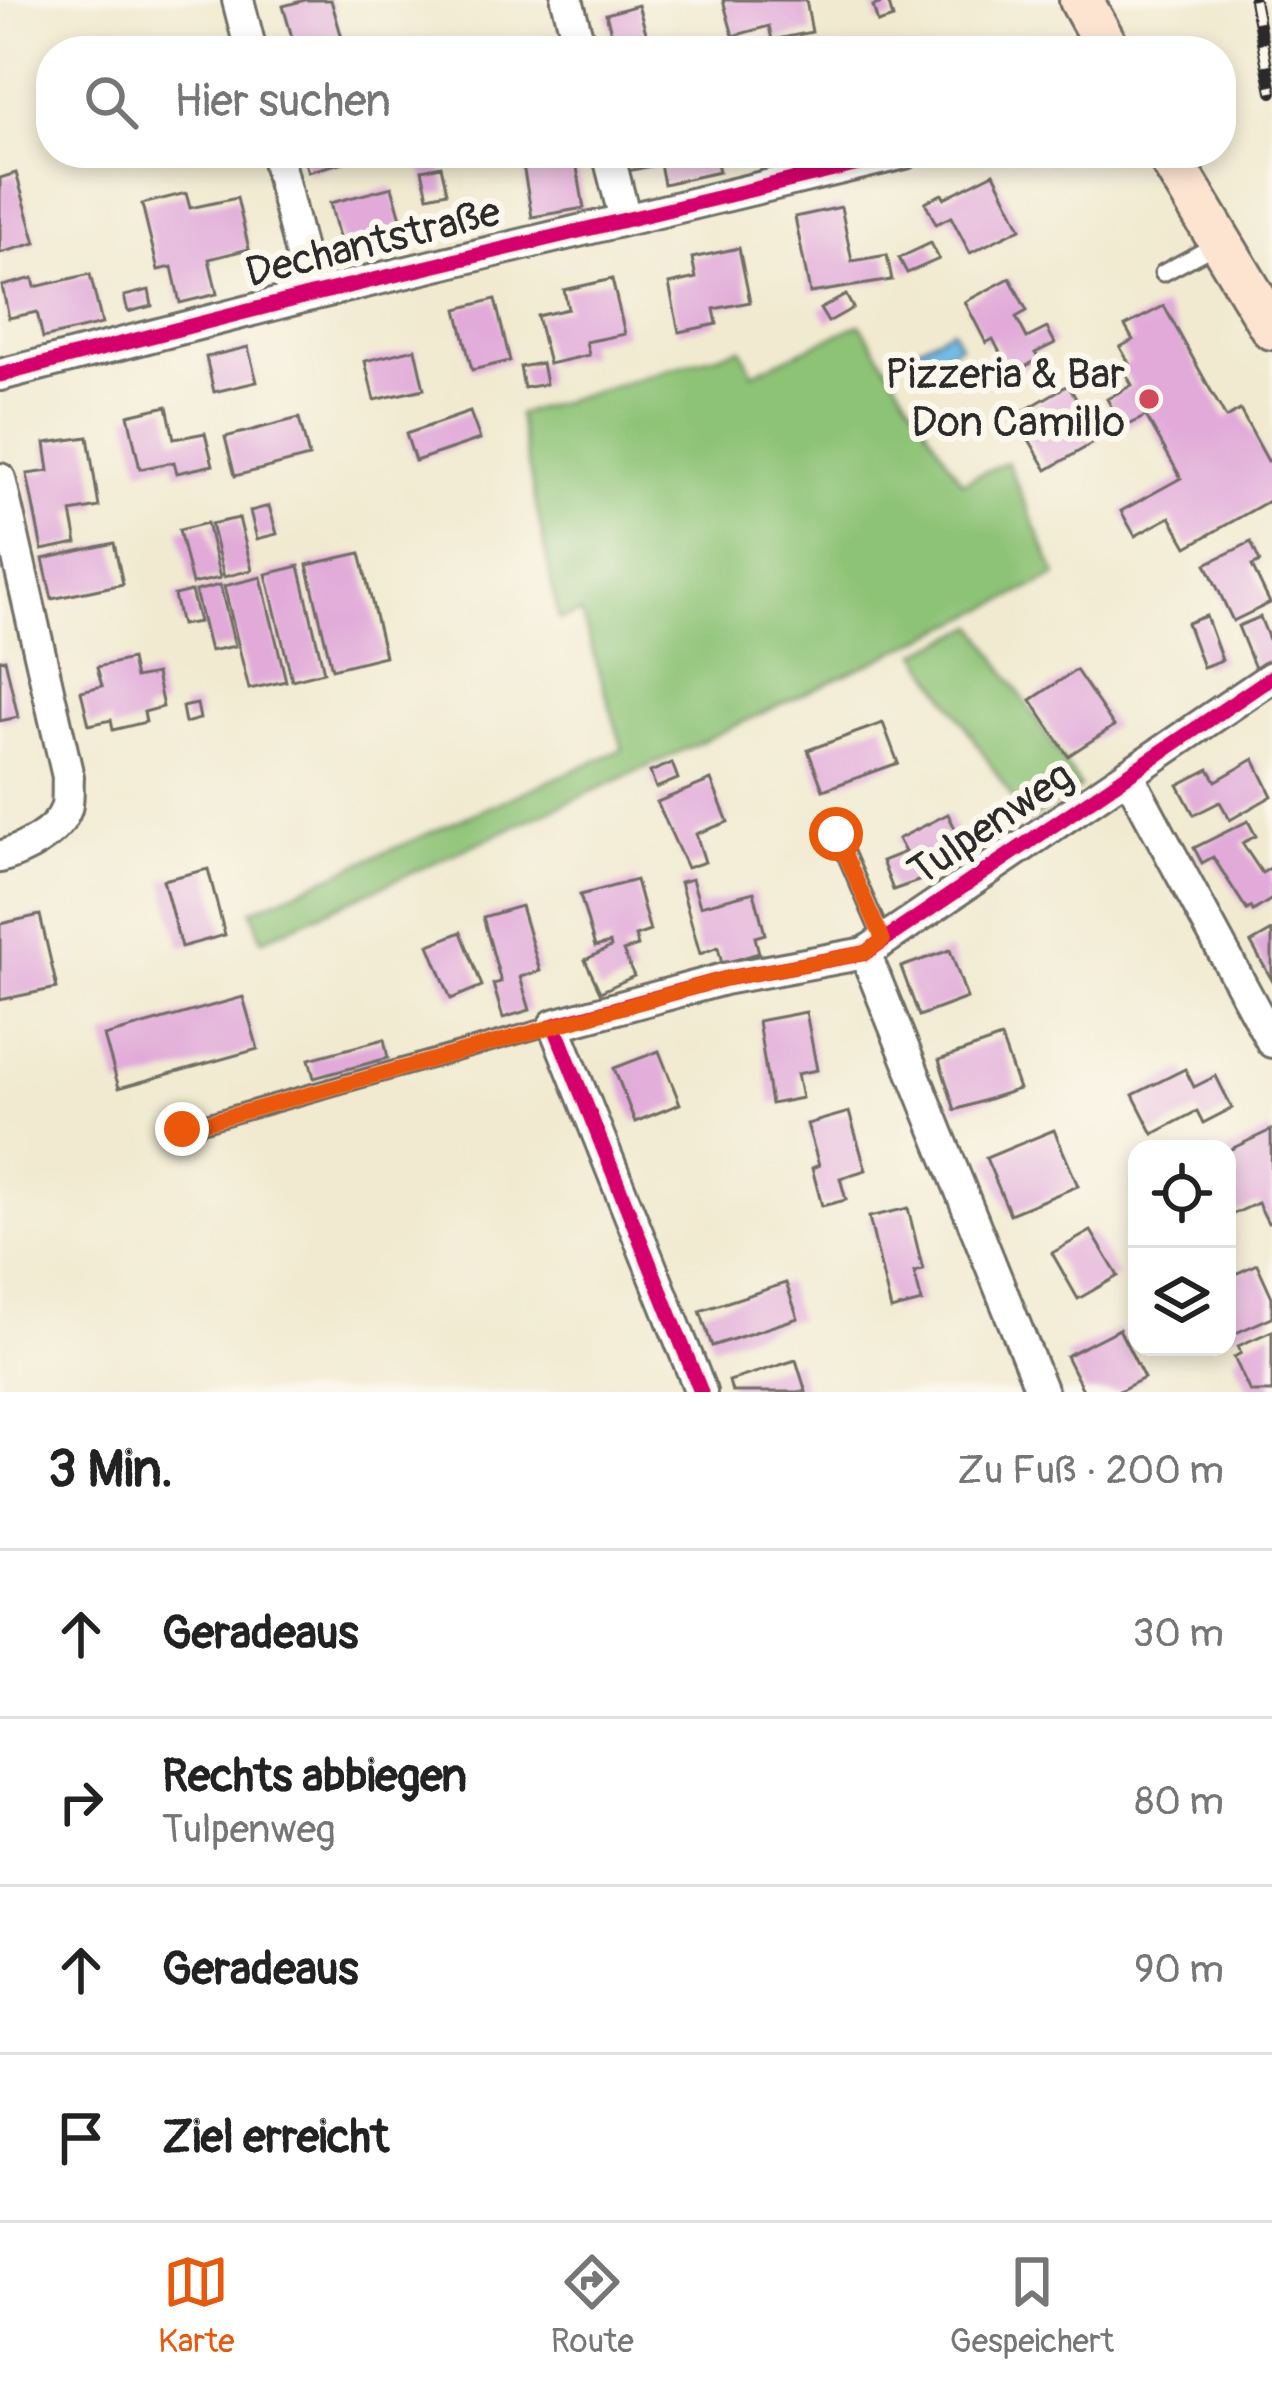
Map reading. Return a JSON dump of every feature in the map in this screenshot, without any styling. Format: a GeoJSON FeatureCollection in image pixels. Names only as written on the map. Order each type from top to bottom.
{"type":"FeatureCollection","features":[{"type":"Feature","properties":{"kind":"main road"},"geometry":{"type":"LineString","coordinates":[[1081,0],[1101,36]]}},
{"type":"Feature","properties":{"kind":"main road"},"geometry":{"type":"LineString","coordinates":[[1176,168],[1272,328]]}},
{"type":"Feature","properties":{"kind":"street"},"geometry":{"type":"LineString","coordinates":[[238,0],[247,36]]}},
{"type":"Feature","properties":{"kind":"street"},"geometry":{"type":"LineString","coordinates":[[567,0],[577,36]]}},
{"type":"Feature","properties":{"kind":"street"},"geometry":{"type":"LineString","coordinates":[[280,168],[311,295]]}},
{"type":"Feature","properties":{"kind":"street"},"geometry":{"type":"LineString","coordinates":[[612,168],[626,219]]}},
{"type":"Feature","properties":{"kind":"street","name":"Dechantstraße"},"geometry":{"type":"LineString","coordinates":[[0,375],[842,168]]}},
{"type":"Feature","properties":{"kind":"street"},"geometry":{"type":"LineString","coordinates":[[0,479],[68,777],[66,809],[46,834],[0,857]]}},
{"type":"Feature","properties":{"kind":"street","name":"Tulpenweg"},"geometry":{"type":"LineString","coordinates":[[554,1025],[724,979],[874,946],[1272,676]]}},
{"type":"Feature","properties":{"kind":"street"},"geometry":{"type":"LineString","coordinates":[[1128,775],[1272,1042]]}},
{"type":"Feature","properties":{"kind":"street"},"geometry":{"type":"LineString","coordinates":[[874,946],[1042,1392]]}},
{"type":"Feature","properties":{"kind":"street"},"geometry":{"type":"LineString","coordinates":[[554,1025],[701,1392]]}},
{"type":"Feature","properties":{"kind":"lane"},"geometry":{"type":"LineString","coordinates":[[1163,273],[1220,243]]}},
{"type":"Feature","properties":{"kind":"lane"},"geometry":{"type":"LineString","coordinates":[[836,834],[874,946]]}},
{"type":"Feature","properties":{"kind":"lane"},"geometry":{"type":"LineString","coordinates":[[182,1129],[554,1025]]}},
{"type":"Feature","properties":{"kind":"green space"},"geometry":{"type":"Polygon","coordinates":[[[860,324],[962,482],[1007,462],[1057,576],[262,940],[252,910],[623,749],[581,613],[559,620],[518,414],[741,348],[753,373],[860,324]]]}},
{"type":"Feature","properties":{"kind":"green space"},"geometry":{"type":"Polygon","coordinates":[[[976,626],[1080,787],[1028,822],[918,653],[976,626]]]}},
{"type":"Feature","properties":{"kind":"water"},"geometry":{"type":"Polygon","coordinates":[[[952,329],[960,345],[915,369],[907,353],[952,329]]]}},
{"type":"Feature","properties":{"kind":"building"},"geometry":{"type":"Polygon","coordinates":[[[331,0],[342,36],[292,36],[283,6],[331,0]]]}},
{"type":"Feature","properties":{"kind":"building"},"geometry":{"type":"Polygon","coordinates":[[[723,0],[806,0],[812,32],[771,36],[769,26],[733,36],[723,0]]]}},
{"type":"Feature","properties":{"kind":"building"},"geometry":{"type":"Polygon","coordinates":[[[888,1],[893,18],[878,23],[873,6],[888,1]]]}},
{"type":"Feature","properties":{"kind":"building"},"geometry":{"type":"Polygon","coordinates":[[[638,5],[647,36],[612,36],[606,14],[638,5]]]}},
{"type":"Feature","properties":{"kind":"building"},"geometry":{"type":"Polygon","coordinates":[[[441,168],[447,192],[428,196],[422,170],[441,168]]]}},
{"type":"Feature","properties":{"kind":"building"},"geometry":{"type":"Polygon","coordinates":[[[524,168],[577,168],[584,208],[532,217],[524,168]]]}},
{"type":"Feature","properties":{"kind":"building"},"geometry":{"type":"Polygon","coordinates":[[[661,168],[718,168],[719,172],[664,184],[661,168]]]}},
{"type":"Feature","properties":{"kind":"building"},"geometry":{"type":"Polygon","coordinates":[[[16,173],[36,243],[0,253],[0,178],[16,173]]]}},
{"type":"Feature","properties":{"kind":"building"},"geometry":{"type":"Polygon","coordinates":[[[994,173],[1021,228],[970,253],[951,217],[936,224],[925,202],[942,194],[944,198],[994,173]]]}},
{"type":"Feature","properties":{"kind":"building"},"geometry":{"type":"Polygon","coordinates":[[[392,187],[408,243],[345,260],[330,203],[392,187]]]}},
{"type":"Feature","properties":{"kind":"building"},"geometry":{"type":"Polygon","coordinates":[[[186,193],[190,208],[237,198],[249,249],[209,259],[217,294],[180,303],[172,267],[158,270],[142,204],[186,193]]]}},
{"type":"Feature","properties":{"kind":"building"},"geometry":{"type":"Polygon","coordinates":[[[841,207],[852,261],[887,255],[892,280],[810,293],[795,217],[841,207]]]}},
{"type":"Feature","properties":{"kind":"building"},"geometry":{"type":"Polygon","coordinates":[[[931,243],[939,259],[907,273],[899,258],[931,243]]]}},
{"type":"Feature","properties":{"kind":"building"},"geometry":{"type":"Polygon","coordinates":[[[739,248],[750,302],[714,309],[717,324],[679,332],[669,284],[696,278],[692,258],[739,248]]]}},
{"type":"Feature","properties":{"kind":"building"},"geometry":{"type":"Polygon","coordinates":[[[90,274],[102,324],[43,338],[37,312],[9,318],[2,286],[33,278],[35,287],[90,274]]]}},
{"type":"Feature","properties":{"kind":"building"},"geometry":{"type":"Polygon","coordinates":[[[1010,278],[1027,311],[1016,317],[1027,338],[1047,328],[1055,343],[1035,353],[1039,359],[1011,374],[993,339],[986,343],[965,302],[1010,278]]]}},
{"type":"Feature","properties":{"kind":"building"},"geometry":{"type":"Polygon","coordinates":[[[612,279],[625,334],[586,342],[589,355],[549,364],[537,316],[568,309],[564,290],[612,279]]]}},
{"type":"Feature","properties":{"kind":"building"},"geometry":{"type":"Polygon","coordinates":[[[149,290],[152,306],[128,312],[124,296],[149,290]]]}},
{"type":"Feature","properties":{"kind":"building"},"geometry":{"type":"Polygon","coordinates":[[[846,295],[853,308],[828,322],[820,309],[846,295]]]}},
{"type":"Feature","properties":{"kind":"building"},"geometry":{"type":"Polygon","coordinates":[[[495,299],[510,361],[472,370],[457,309],[495,299]]]}},
{"type":"Feature","properties":{"kind":"building"},"geometry":{"type":"Polygon","coordinates":[[[1164,306],[1226,418],[1240,410],[1268,461],[1272,459],[1272,499],[1187,547],[1170,517],[1135,536],[1121,511],[1181,478],[1146,416],[1123,428],[1107,399],[1132,385],[1122,367],[1129,363],[1120,347],[1133,340],[1125,326],[1164,306]]]}},
{"type":"Feature","properties":{"kind":"building"},"geometry":{"type":"Polygon","coordinates":[[[248,347],[257,382],[214,392],[206,357],[248,347]]]}},
{"type":"Feature","properties":{"kind":"building"},"geometry":{"type":"Polygon","coordinates":[[[415,349],[424,389],[374,400],[365,361],[415,349]]]}},
{"type":"Feature","properties":{"kind":"building"},"geometry":{"type":"Polygon","coordinates":[[[542,363],[546,384],[524,388],[520,367],[542,363]]]}},
{"type":"Feature","properties":{"kind":"building"},"geometry":{"type":"Polygon","coordinates":[[[1068,385],[1100,439],[1047,470],[1015,416],[1068,385]]]}},
{"type":"Feature","properties":{"kind":"building"},"geometry":{"type":"Polygon","coordinates":[[[167,406],[174,439],[205,433],[213,465],[177,473],[174,462],[140,469],[128,415],[167,406]]]}},
{"type":"Feature","properties":{"kind":"building"},"geometry":{"type":"Polygon","coordinates":[[[470,412],[480,439],[415,461],[406,434],[470,412]]]}},
{"type":"Feature","properties":{"kind":"building"},"geometry":{"type":"Polygon","coordinates":[[[299,418],[309,457],[235,476],[225,437],[299,418]]]}},
{"type":"Feature","properties":{"kind":"building"},"geometry":{"type":"Polygon","coordinates":[[[88,437],[99,507],[71,512],[77,543],[42,550],[27,474],[49,471],[45,443],[88,437]]]}},
{"type":"Feature","properties":{"kind":"building"},"geometry":{"type":"Polygon","coordinates":[[[269,506],[277,534],[257,539],[250,511],[269,506]]]}},
{"type":"Feature","properties":{"kind":"building"},"geometry":{"type":"Polygon","coordinates":[[[239,518],[252,570],[224,577],[211,524],[239,518]]]}},
{"type":"Feature","properties":{"kind":"building"},"geometry":{"type":"Polygon","coordinates":[[[207,523],[220,578],[192,584],[179,530],[207,523]]]}},
{"type":"Feature","properties":{"kind":"building"},"geometry":{"type":"Polygon","coordinates":[[[1251,542],[1260,562],[1252,566],[1270,603],[1233,621],[1206,564],[1251,542]]]}},
{"type":"Feature","properties":{"kind":"building"},"geometry":{"type":"Polygon","coordinates":[[[114,543],[123,584],[52,599],[43,559],[114,543]]]}},
{"type":"Feature","properties":{"kind":"building"},"geometry":{"type":"Polygon","coordinates":[[[360,553],[385,656],[332,669],[307,565],[360,553]]]}},
{"type":"Feature","properties":{"kind":"building"},"geometry":{"type":"Polygon","coordinates":[[[299,566],[324,672],[292,680],[266,574],[299,566]]]}},
{"type":"Feature","properties":{"kind":"building"},"geometry":{"type":"Polygon","coordinates":[[[261,577],[286,681],[249,689],[224,586],[261,577]]]}},
{"type":"Feature","properties":{"kind":"building"},"geometry":{"type":"Polygon","coordinates":[[[220,585],[235,646],[210,651],[195,591],[220,585]]]}},
{"type":"Feature","properties":{"kind":"building"},"geometry":{"type":"Polygon","coordinates":[[[191,591],[199,622],[181,625],[174,595],[191,591]]]}},
{"type":"Feature","properties":{"kind":"building"},"geometry":{"type":"Polygon","coordinates":[[[1206,616],[1222,660],[1203,667],[1187,623],[1206,616]]]}},
{"type":"Feature","properties":{"kind":"building"},"geometry":{"type":"Polygon","coordinates":[[[1260,617],[1272,647],[1272,661],[1255,668],[1238,626],[1260,617]]]}},
{"type":"Feature","properties":{"kind":"building"},"geometry":{"type":"Polygon","coordinates":[[[5,659],[18,717],[0,721],[0,660],[5,659]]]}},
{"type":"Feature","properties":{"kind":"building"},"geometry":{"type":"Polygon","coordinates":[[[131,659],[135,678],[156,674],[163,707],[144,712],[146,722],[113,730],[111,720],[89,725],[81,691],[102,686],[97,667],[131,659]]]}},
{"type":"Feature","properties":{"kind":"building"},"geometry":{"type":"Polygon","coordinates":[[[1076,670],[1114,726],[1068,756],[1031,700],[1076,670]]]}},
{"type":"Feature","properties":{"kind":"building"},"geometry":{"type":"Polygon","coordinates":[[[197,704],[200,719],[185,723],[182,707],[197,704]]]}},
{"type":"Feature","properties":{"kind":"building"},"geometry":{"type":"Polygon","coordinates":[[[883,723],[898,763],[823,790],[808,750],[883,723]]]}},
{"type":"Feature","properties":{"kind":"building"},"geometry":{"type":"Polygon","coordinates":[[[1254,759],[1272,796],[1230,820],[1220,802],[1194,815],[1178,785],[1209,769],[1216,781],[1254,759]]]}},
{"type":"Feature","properties":{"kind":"building"},"geometry":{"type":"Polygon","coordinates":[[[672,763],[678,779],[656,788],[650,772],[672,763]]]}},
{"type":"Feature","properties":{"kind":"building"},"geometry":{"type":"Polygon","coordinates":[[[711,780],[728,822],[696,834],[705,862],[687,868],[657,802],[711,780]]]}},
{"type":"Feature","properties":{"kind":"building"},"geometry":{"type":"Polygon","coordinates":[[[948,814],[964,847],[918,871],[921,880],[893,890],[882,861],[905,852],[898,839],[948,814]]]}},
{"type":"Feature","properties":{"kind":"building"},"geometry":{"type":"Polygon","coordinates":[[[1248,821],[1256,836],[1242,843],[1262,873],[1272,867],[1272,899],[1253,911],[1251,907],[1247,910],[1213,857],[1202,863],[1194,848],[1248,821]]]}},
{"type":"Feature","properties":{"kind":"building"},"geometry":{"type":"Polygon","coordinates":[[[208,869],[225,935],[181,947],[163,880],[208,869]]]}},
{"type":"Feature","properties":{"kind":"building"},"geometry":{"type":"Polygon","coordinates":[[[692,879],[700,906],[754,892],[765,934],[755,937],[759,953],[722,964],[718,947],[700,954],[680,882],[692,879]]]}},
{"type":"Feature","properties":{"kind":"building"},"geometry":{"type":"Polygon","coordinates":[[[636,880],[650,931],[635,936],[638,946],[623,951],[634,976],[600,992],[585,960],[611,947],[610,943],[595,947],[580,895],[636,880]]]}},
{"type":"Feature","properties":{"kind":"building"},"geometry":{"type":"Polygon","coordinates":[[[521,906],[540,971],[520,977],[530,1010],[503,1018],[493,984],[501,982],[483,917],[521,906]]]}},
{"type":"Feature","properties":{"kind":"building"},"geometry":{"type":"Polygon","coordinates":[[[40,915],[57,988],[0,1000],[0,924],[40,915]]]}},
{"type":"Feature","properties":{"kind":"building"},"geometry":{"type":"Polygon","coordinates":[[[1272,931],[1272,980],[1251,943],[1272,931]]]}},
{"type":"Feature","properties":{"kind":"building"},"geometry":{"type":"Polygon","coordinates":[[[461,932],[482,986],[451,999],[429,945],[461,932]]]}},
{"type":"Feature","properties":{"kind":"building"},"geometry":{"type":"Polygon","coordinates":[[[950,950],[967,998],[919,1016],[901,967],[950,950]]]}},
{"type":"Feature","properties":{"kind":"building"},"geometry":{"type":"Polygon","coordinates":[[[243,997],[258,1049],[119,1088],[104,1036],[243,997]]]}},
{"type":"Feature","properties":{"kind":"building"},"geometry":{"type":"Polygon","coordinates":[[[806,1012],[817,1070],[797,1074],[802,1098],[771,1104],[758,1021],[806,1012]]]}},
{"type":"Feature","properties":{"kind":"building"},"geometry":{"type":"Polygon","coordinates":[[[1001,1038],[1019,1089],[955,1110],[939,1060],[1001,1038]]]}},
{"type":"Feature","properties":{"kind":"building"},"geometry":{"type":"Polygon","coordinates":[[[384,1039],[388,1058],[314,1078],[309,1059],[384,1039]]]}},
{"type":"Feature","properties":{"kind":"building"},"geometry":{"type":"Polygon","coordinates":[[[659,1051],[680,1104],[635,1122],[614,1068],[659,1051]]]}},
{"type":"Feature","properties":{"kind":"building"},"geometry":{"type":"Polygon","coordinates":[[[1185,1069],[1194,1087],[1216,1076],[1232,1108],[1203,1123],[1197,1111],[1153,1134],[1133,1095],[1185,1069]]]}},
{"type":"Feature","properties":{"kind":"building"},"geometry":{"type":"Polygon","coordinates":[[[849,1112],[866,1170],[840,1178],[846,1200],[822,1206],[812,1168],[819,1165],[807,1124],[849,1112]]]}},
{"type":"Feature","properties":{"kind":"building"},"geometry":{"type":"Polygon","coordinates":[[[1054,1130],[1078,1186],[1010,1214],[986,1158],[1054,1130]]]}},
{"type":"Feature","properties":{"kind":"building"},"geometry":{"type":"Polygon","coordinates":[[[1271,1130],[1272,1221],[1268,1223],[1258,1203],[1236,1213],[1236,1147],[1271,1130]]]}},
{"type":"Feature","properties":{"kind":"building"},"geometry":{"type":"Polygon","coordinates":[[[908,1208],[923,1270],[914,1272],[922,1302],[891,1310],[869,1217],[908,1208]]]}},
{"type":"Feature","properties":{"kind":"building"},"geometry":{"type":"Polygon","coordinates":[[[1091,1231],[1118,1276],[1078,1299],[1052,1253],[1091,1231]]]}},
{"type":"Feature","properties":{"kind":"building"},"geometry":{"type":"Polygon","coordinates":[[[1257,1264],[1272,1297],[1272,1317],[1236,1333],[1236,1274],[1257,1264]]]}},
{"type":"Feature","properties":{"kind":"building"},"geometry":{"type":"Polygon","coordinates":[[[786,1283],[798,1318],[712,1346],[700,1311],[786,1283]]]}},
{"type":"Feature","properties":{"kind":"building"},"geometry":{"type":"Polygon","coordinates":[[[1119,1329],[1128,1356],[1133,1356],[1144,1378],[1117,1392],[1084,1392],[1066,1356],[1119,1329]]]}},
{"type":"Feature","properties":{"kind":"building"},"geometry":{"type":"Polygon","coordinates":[[[1272,1331],[1272,1392],[1250,1392],[1234,1357],[1241,1353],[1238,1346],[1272,1331]]]}},
{"type":"Feature","properties":{"kind":"building"},"geometry":{"type":"Polygon","coordinates":[[[796,1360],[806,1392],[732,1392],[729,1381],[796,1360]]]}},
{"type":"Feature","properties":{"kind":"railway"},"geometry":{"type":"LineString","coordinates":[[1254,0],[1272,92]]}},
{"type":"Feature","properties":{"kind":"cycle path"},"geometry":{"type":"LineString","coordinates":[[0,375],[842,168]]}},
{"type":"Feature","properties":{"kind":"cycle path"},"geometry":{"type":"LineString","coordinates":[[701,1392],[554,1025],[724,979],[865,953],[1272,677]]}},
{"type":"Feature","properties":{"kind":"place","name":"Pizzeria & Bar Don Camillo"},"geometry":{"type":"Point","coordinates":[1149,399]}},
{"type":"Feature","properties":{"kind":"route"},"geometry":{"type":"LineString","coordinates":[[182,1129],[724,979],[865,953],[883,940],[836,834]]}}]}
